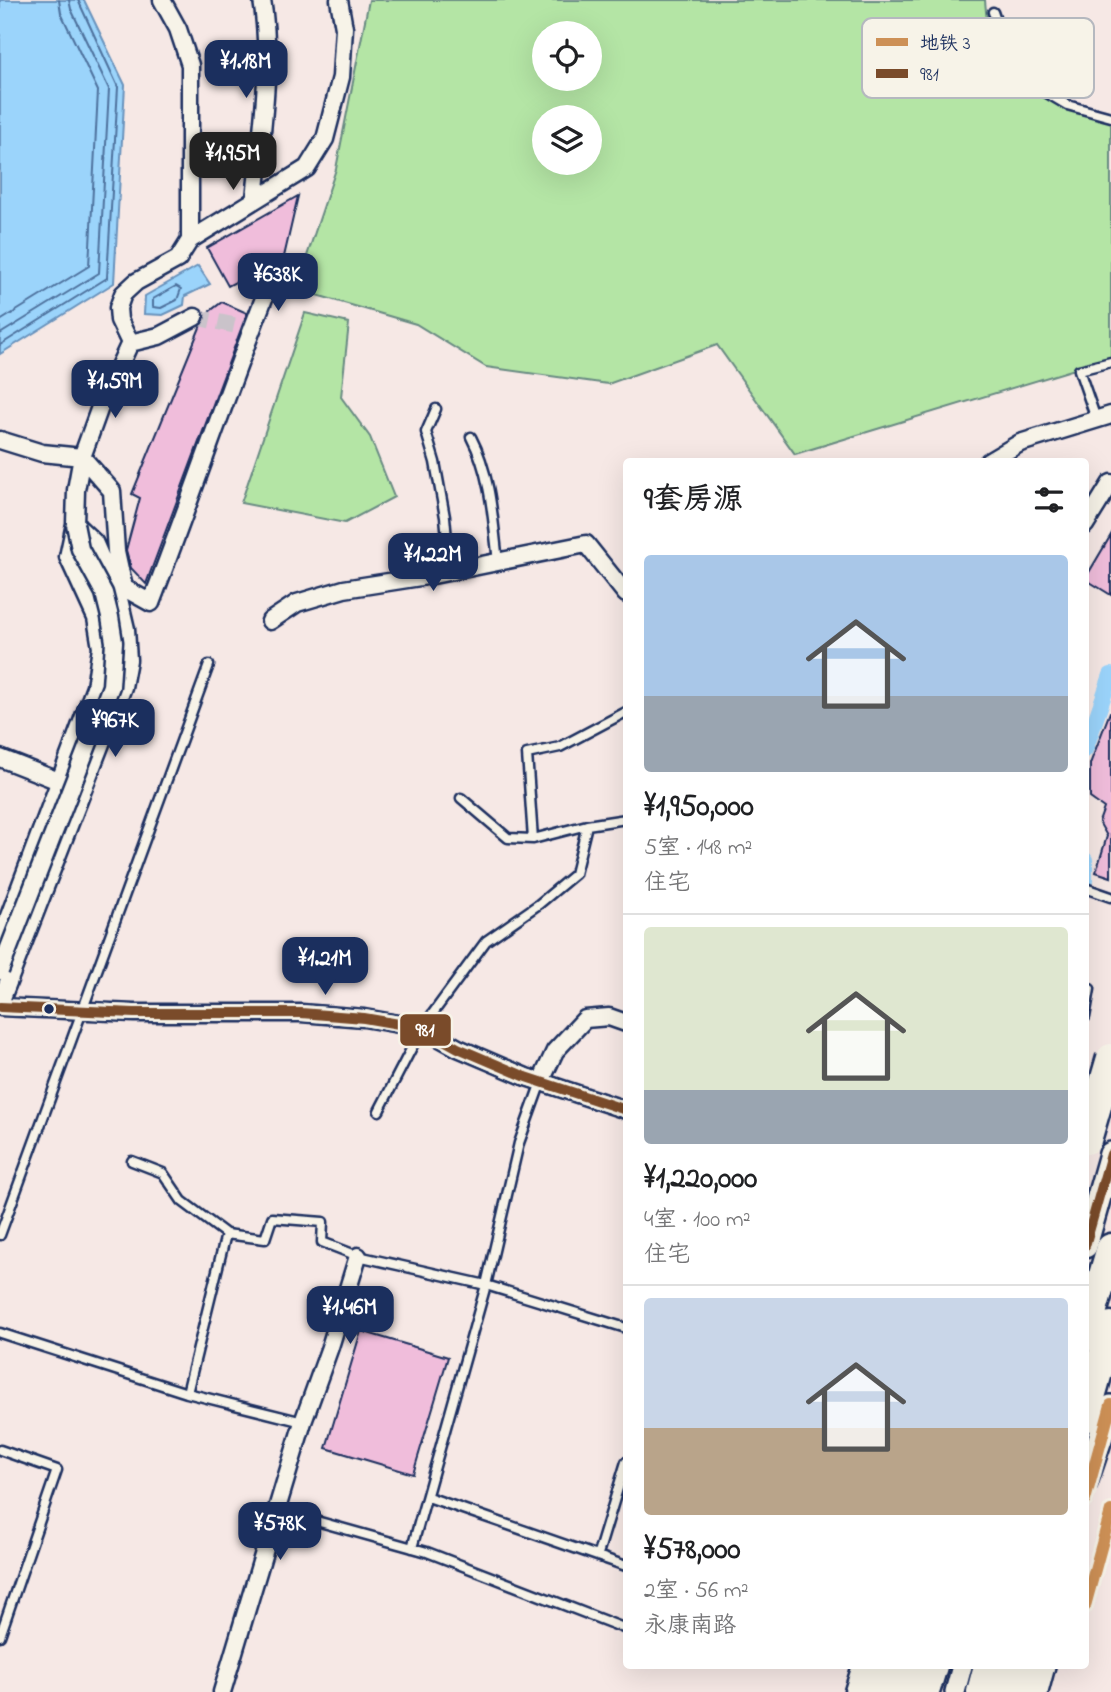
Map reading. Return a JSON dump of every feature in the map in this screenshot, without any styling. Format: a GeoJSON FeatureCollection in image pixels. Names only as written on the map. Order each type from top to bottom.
{"type":"FeatureCollection","features":[{"type":"Feature","properties":{"kind":"highway"},"geometry":{"type":"LineString","coordinates":[[1092,1137],[1111,1058]]}},
{"type":"Feature","properties":{"kind":"highway"},"geometry":{"type":"LineString","coordinates":[[1089,1323],[1111,1248]]}},
{"type":"Feature","properties":{"kind":"highway"},"geometry":{"type":"LineString","coordinates":[[1089,1404],[1111,1326]]}},
{"type":"Feature","properties":{"kind":"highway"},"geometry":{"type":"LineString","coordinates":[[859,1692],[866,1669]]}},
{"type":"Feature","properties":{"kind":"highway"},"geometry":{"type":"LineString","coordinates":[[887,1692],[894,1669]]}},
{"type":"Feature","properties":{"kind":"highway"},"geometry":{"type":"LineString","coordinates":[[925,1692],[932,1669]]}},
{"type":"Feature","properties":{"kind":"highway"},"geometry":{"type":"LineString","coordinates":[[981,1692],[987,1669]]}},
{"type":"Feature","properties":{"kind":"highway"},"geometry":{"type":"LineString","coordinates":[[1003,1692],[1010,1669]]}},
{"type":"Feature","properties":{"kind":"main road"},"geometry":{"type":"LineString","coordinates":[[1089,1184],[1092,1137]]}},
{"type":"Feature","properties":{"kind":"main road"},"geometry":{"type":"LineString","coordinates":[[1089,1471],[1111,1407]]}},
{"type":"Feature","properties":{"kind":"main road"},"geometry":{"type":"LineString","coordinates":[[907,1692],[921,1669]]}},
{"type":"Feature","properties":{"kind":"main road"},"geometry":{"type":"LineString","coordinates":[[1028,1669],[1036,1691]]}},
{"type":"Feature","properties":{"kind":"street"},"geometry":{"type":"LineString","coordinates":[[162,0],[178,29],[190,65],[190,240]]}},
{"type":"Feature","properties":{"kind":"street"},"geometry":{"type":"LineString","coordinates":[[255,200],[265,92],[266,26],[262,0]]}},
{"type":"Feature","properties":{"kind":"street"},"geometry":{"type":"LineString","coordinates":[[130,343],[119,320],[118,308],[123,294],[136,282],[178,260],[190,240],[307,168],[325,139],[341,77],[344,28],[339,0]]}},
{"type":"Feature","properties":{"kind":"street"},"geometry":{"type":"LineString","coordinates":[[0,440],[42,453],[82,457],[112,491],[116,551],[124,588],[151,603],[195,488],[235,370],[270,283]]}},
{"type":"Feature","properties":{"kind":"street"},"geometry":{"type":"LineString","coordinates":[[130,343],[159,336],[195,317]]}},
{"type":"Feature","properties":{"kind":"street"},"geometry":{"type":"LineString","coordinates":[[0,940],[95,687],[101,648],[96,618],[68,557],[75,524],[76,489],[82,457],[100,407],[130,343]]}},
{"type":"Feature","properties":{"kind":"street"},"geometry":{"type":"LineString","coordinates":[[995,458],[1020,443],[1103,417]]}},
{"type":"Feature","properties":{"kind":"street"},"geometry":{"type":"LineString","coordinates":[[1089,519],[1111,483]]}},
{"type":"Feature","properties":{"kind":"street"},"geometry":{"type":"LineString","coordinates":[[75,524],[94,542],[119,599],[126,629],[128,660],[123,687],[0,1005],[81,1010],[302,1013],[364,1018],[422,1028],[458,1048],[541,1082],[623,1106]]}},
{"type":"Feature","properties":{"kind":"street"},"geometry":{"type":"LineString","coordinates":[[0,971],[111,686],[114,642],[110,617],[104,593],[80,549],[75,524]]}},
{"type":"Feature","properties":{"kind":"street"},"geometry":{"type":"LineString","coordinates":[[270,621],[297,603],[344,589],[586,544],[623,590]]}},
{"type":"Feature","properties":{"kind":"street"},"geometry":{"type":"LineString","coordinates":[[0,758],[83,790]]}},
{"type":"Feature","properties":{"kind":"street"},"geometry":{"type":"LineString","coordinates":[[541,1082],[555,1051],[585,1019],[609,1017],[623,1019]]}},
{"type":"Feature","properties":{"kind":"street"},"geometry":{"type":"LineString","coordinates":[[222,1692],[303,1422],[358,1256]]}},
{"type":"Feature","properties":{"kind":"street"},"geometry":{"type":"LineString","coordinates":[[955,1692],[961,1669]]}},
{"type":"Feature","properties":{"kind":"street"},"geometry":{"type":"LineString","coordinates":[[1036,1691],[1044,1669]]}},
{"type":"Feature","properties":{"kind":"lane"},"geometry":{"type":"LineString","coordinates":[[993,12],[995,18]]}},
{"type":"Feature","properties":{"kind":"lane"},"geometry":{"type":"LineString","coordinates":[[1056,98],[1068,105],[1111,117]]}},
{"type":"Feature","properties":{"kind":"lane"},"geometry":{"type":"LineString","coordinates":[[1103,417],[1079,370],[1111,362]]}},
{"type":"Feature","properties":{"kind":"lane"},"geometry":{"type":"LineString","coordinates":[[436,409],[426,432],[435,462],[445,517],[450,571]]}},
{"type":"Feature","properties":{"kind":"lane"},"geometry":{"type":"LineString","coordinates":[[471,437],[481,457],[489,492],[498,562]]}},
{"type":"Feature","properties":{"kind":"lane"},"geometry":{"type":"LineString","coordinates":[[0,1235],[209,665]]}},
{"type":"Feature","properties":{"kind":"lane"},"geometry":{"type":"LineString","coordinates":[[533,839],[527,754],[560,747],[623,714]]}},
{"type":"Feature","properties":{"kind":"lane"},"geometry":{"type":"LineString","coordinates":[[461,798],[508,838],[533,839],[587,825],[623,819]]}},
{"type":"Feature","properties":{"kind":"lane"},"geometry":{"type":"LineString","coordinates":[[379,1111],[422,1028],[486,941],[539,904],[575,874],[587,825]]}},
{"type":"Feature","properties":{"kind":"lane"},"geometry":{"type":"LineString","coordinates":[[1089,889],[1111,897]]}},
{"type":"Feature","properties":{"kind":"lane"},"geometry":{"type":"LineString","coordinates":[[1089,995],[1090,989]]}},
{"type":"Feature","properties":{"kind":"lane"},"geometry":{"type":"LineString","coordinates":[[412,1548],[486,1285],[519,1143],[541,1082]]}},
{"type":"Feature","properties":{"kind":"lane"},"geometry":{"type":"LineString","coordinates":[[132,1161],[163,1173],[182,1201],[226,1234],[265,1239],[271,1218],[323,1222],[322,1242],[358,1256],[486,1285],[623,1327]]}},
{"type":"Feature","properties":{"kind":"lane"},"geometry":{"type":"LineString","coordinates":[[187,1393],[226,1234]]}},
{"type":"Feature","properties":{"kind":"lane"},"geometry":{"type":"LineString","coordinates":[[0,1333],[187,1393],[303,1422]]}},
{"type":"Feature","properties":{"kind":"lane"},"geometry":{"type":"LineString","coordinates":[[0,1450],[57,1470],[0,1636]]}},
{"type":"Feature","properties":{"kind":"lane"},"geometry":{"type":"LineString","coordinates":[[598,1554],[623,1472]]}},
{"type":"Feature","properties":{"kind":"lane"},"geometry":{"type":"LineString","coordinates":[[428,1497],[623,1565]]}},
{"type":"Feature","properties":{"kind":"lane"},"geometry":{"type":"LineString","coordinates":[[277,1510],[412,1548],[623,1628]]}},
{"type":"Feature","properties":{"kind":"green space"},"geometry":{"type":"Polygon","coordinates":[[[369,0],[985,0],[987,18],[862,18],[862,98],[1065,98],[1111,119],[1111,358],[795,454],[717,345],[608,384],[486,367],[416,324],[296,289],[336,169],[369,0]]]}},
{"type":"Feature","properties":{"kind":"green space"},"geometry":{"type":"Polygon","coordinates":[[[305,313],[349,323],[341,397],[370,437],[394,497],[345,523],[241,503],[305,313]]]}},
{"type":"Feature","properties":{"kind":"water"},"geometry":{"type":"Polygon","coordinates":[[[0,0],[84,0],[125,85],[114,283],[0,354],[0,0]]]}},
{"type":"Feature","properties":{"kind":"water"},"geometry":{"type":"Polygon","coordinates":[[[198,266],[210,284],[185,296],[184,305],[163,315],[144,314],[145,296],[198,266]]]}},
{"type":"Feature","properties":{"kind":"building"},"geometry":{"type":"Polygon","coordinates":[[[298,196],[280,274],[268,265],[228,286],[207,248],[298,196]]]}},
{"type":"Feature","properties":{"kind":"building"},"geometry":{"type":"Polygon","coordinates":[[[222,302],[247,313],[146,584],[131,568],[126,550],[140,498],[132,494],[205,315],[222,302]]]}},
{"type":"Feature","properties":{"kind":"building"},"geometry":{"type":"Polygon","coordinates":[[[1111,535],[1111,595],[1089,581],[1089,572],[1111,535]]]}},
{"type":"Feature","properties":{"kind":"building"},"geometry":{"type":"Polygon","coordinates":[[[1110,712],[1111,877],[1096,872],[1107,836],[1099,822],[1104,808],[1090,798],[1090,764],[1110,712]]]}},
{"type":"Feature","properties":{"kind":"building"},"geometry":{"type":"Polygon","coordinates":[[[361,1331],[448,1357],[413,1474],[326,1448],[361,1331]]]}},
{"type":"Feature","properties":{"kind":"waterway"},"geometry":{"type":"LineString","coordinates":[[1089,738],[1111,675]]}},
{"type":"Feature","properties":{"kind":"tunnel"},"geometry":{"type":"LineString","coordinates":[[195,317],[251,329]]}},
{"type":"Feature","properties":{"kind":"metro line","name":"3"},"geometry":{"type":"LineString","coordinates":[[1089,1485],[1111,1405]]}},
{"type":"Feature","properties":{"kind":"metro line","name":"3"},"geometry":{"type":"LineString","coordinates":[[1089,1591],[1111,1511]]}},
{"type":"Feature","properties":{"kind":"transit line","name":"981"},"geometry":{"type":"LineString","coordinates":[[0,1007],[134,1013],[301,1013],[364,1018],[422,1028],[458,1048],[526,1077],[623,1109]]}},
{"type":"Feature","properties":{"kind":"transit line","name":"981"},"geometry":{"type":"LineString","coordinates":[[1089,1232],[1111,1154]]}},
{"type":"Feature","properties":{"kind":"transit line","name":"981"},"geometry":{"type":"LineString","coordinates":[[1089,1471],[1111,1407]]}}]}
